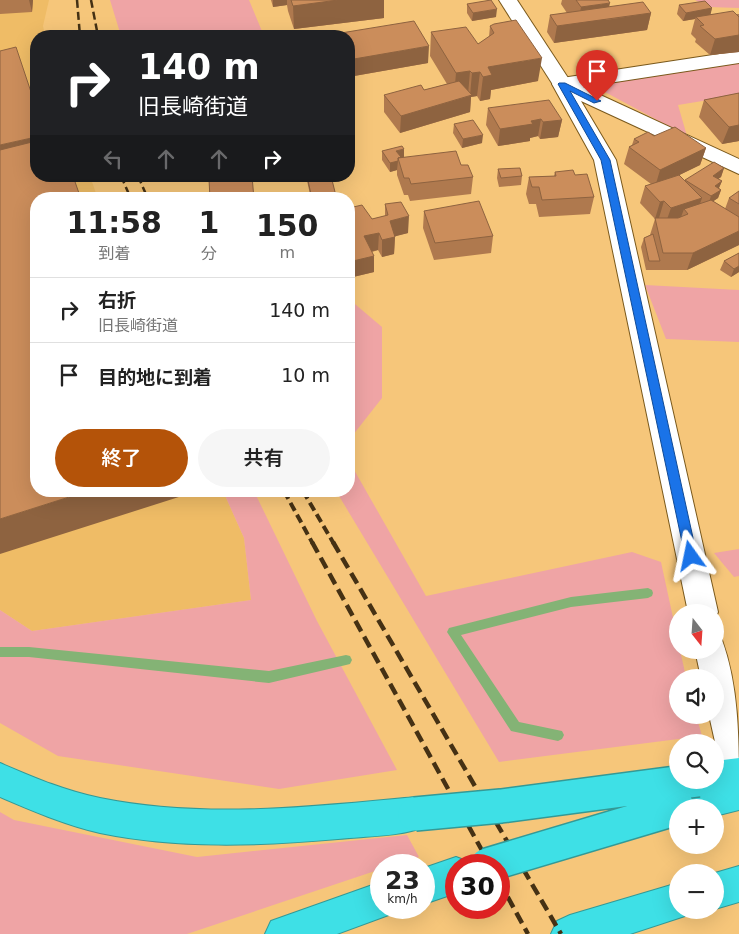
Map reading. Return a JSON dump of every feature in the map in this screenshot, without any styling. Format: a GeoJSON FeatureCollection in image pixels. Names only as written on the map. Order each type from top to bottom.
{"type":"FeatureCollection","features":[{"type":"Feature","properties":{"kind":"highway"},"geometry":{"type":"LineString","coordinates":[[724,776],[739,774]]}},
{"type":"Feature","properties":{"kind":"highway"},"geometry":{"type":"LineString","coordinates":[[0,780],[64,805],[119,818],[180,826],[281,827],[501,806],[669,784]]}},
{"type":"Feature","properties":{"kind":"highway"},"geometry":{"type":"LineString","coordinates":[[715,799],[739,793]]}},
{"type":"Feature","properties":{"kind":"highway"},"geometry":{"type":"LineString","coordinates":[[510,858],[669,811]]}},
{"type":"Feature","properties":{"kind":"highway"},"geometry":{"type":"LineString","coordinates":[[724,888],[739,884]]}},
{"type":"Feature","properties":{"kind":"highway"},"geometry":{"type":"LineString","coordinates":[[284,934],[370,904]]}},
{"type":"Feature","properties":{"kind":"highway"},"geometry":{"type":"LineString","coordinates":[[570,934],[669,904]]}},
{"type":"Feature","properties":{"kind":"street"},"geometry":{"type":"LineString","coordinates":[[508,0],[562,84],[605,160],[701,604]]}},
{"type":"Feature","properties":{"kind":"street"},"geometry":{"type":"LineString","coordinates":[[562,84],[739,58]]}},
{"type":"Feature","properties":{"kind":"street"},"geometry":{"type":"LineString","coordinates":[[562,84],[739,167]]}},
{"type":"Feature","properties":{"kind":"street"},"geometry":{"type":"LineString","coordinates":[[713,659],[739,774]]}},
{"type":"Feature","properties":{"kind":"shaded area"},"geometry":{"type":"Polygon","coordinates":[[[0,0],[49,0],[44,30],[30,30],[30,182],[92,182],[96,192],[30,192],[30,497],[226,497],[244,538],[251,600],[32,631],[0,610],[0,0]]]}},
{"type":"Feature","properties":{"kind":"shaded area"},"geometry":{"type":"Polygon","coordinates":[[[110,0],[249,0],[262,30],[119,30],[110,0]]]}},
{"type":"Feature","properties":{"kind":"shaded area"},"geometry":{"type":"Polygon","coordinates":[[[695,0],[739,0],[739,8],[708,7],[695,0]]]}},
{"type":"Feature","properties":{"kind":"shaded area"},"geometry":{"type":"Polygon","coordinates":[[[739,63],[739,95],[678,105],[687,136],[590,84],[739,63]]]}},
{"type":"Feature","properties":{"kind":"shaded area"},"geometry":{"type":"Polygon","coordinates":[[[645,285],[739,290],[739,342],[666,339],[645,285]]]}},
{"type":"Feature","properties":{"kind":"shaded area"},"geometry":{"type":"Polygon","coordinates":[[[355,304],[382,327],[382,398],[355,432],[355,304]]]}},
{"type":"Feature","properties":{"kind":"shaded area"},"geometry":{"type":"Polygon","coordinates":[[[355,472],[426,596],[632,552],[661,562],[670,604],[669,659],[682,659],[684,669],[669,669],[669,724],[699,724],[701,734],[669,734],[669,740],[499,762],[340,497],[355,497],[355,472]]]}},
{"type":"Feature","properties":{"kind":"shaded area"},"geometry":{"type":"Polygon","coordinates":[[[226,497],[257,497],[317,621],[397,770],[279,789],[58,756],[0,723],[0,610],[32,631],[251,600],[244,538],[226,497]]]}},
{"type":"Feature","properties":{"kind":"shaded area"},"geometry":{"type":"Polygon","coordinates":[[[739,549],[739,576],[734,577],[714,553],[739,549]]]}},
{"type":"Feature","properties":{"kind":"shaded area"},"geometry":{"type":"Polygon","coordinates":[[[0,812],[14,820],[197,857],[407,835],[417,854],[370,854],[370,873],[187,934],[0,934],[0,812]]]}},
{"type":"Feature","properties":{"kind":"building"},"geometry":{"type":"Polygon","coordinates":[[[291,0],[338,0],[293,6],[291,0]]]}},
{"type":"Feature","properties":{"kind":"building"},"geometry":{"type":"Polygon","coordinates":[[[491,0],[497,9],[473,13],[467,4],[491,0]]]}},
{"type":"Feature","properties":{"kind":"building"},"geometry":{"type":"Polygon","coordinates":[[[576,0],[608,0],[610,3],[581,7],[576,0]]]}},
{"type":"Feature","properties":{"kind":"building"},"geometry":{"type":"Polygon","coordinates":[[[705,1],[712,8],[686,13],[679,5],[705,1]]]}},
{"type":"Feature","properties":{"kind":"building"},"geometry":{"type":"Polygon","coordinates":[[[643,2],[651,13],[557,26],[550,15],[643,2]]]}},
{"type":"Feature","properties":{"kind":"building"},"geometry":{"type":"Polygon","coordinates":[[[733,11],[739,17],[739,35],[715,39],[700,26],[704,25],[696,17],[733,11]]]}},
{"type":"Feature","properties":{"kind":"building"},"geometry":{"type":"Polygon","coordinates":[[[516,20],[542,58],[488,67],[492,75],[483,77],[480,72],[456,73],[431,32],[466,27],[478,44],[494,33],[490,26],[516,20]]]}},
{"type":"Feature","properties":{"kind":"building"},"geometry":{"type":"Polygon","coordinates":[[[414,21],[429,46],[355,59],[355,31],[414,21]]]}},
{"type":"Feature","properties":{"kind":"building"},"geometry":{"type":"Polygon","coordinates":[[[16,47],[30,89],[30,138],[0,145],[0,51],[16,47]]]}},
{"type":"Feature","properties":{"kind":"building"},"geometry":{"type":"Polygon","coordinates":[[[459,81],[472,95],[401,116],[384,95],[421,85],[424,90],[459,81]]]}},
{"type":"Feature","properties":{"kind":"building"},"geometry":{"type":"Polygon","coordinates":[[[739,93],[739,125],[729,127],[704,100],[739,93]]]}},
{"type":"Feature","properties":{"kind":"building"},"geometry":{"type":"Polygon","coordinates":[[[549,100],[562,120],[543,122],[541,119],[531,121],[533,124],[500,129],[488,108],[549,100]]]}},
{"type":"Feature","properties":{"kind":"building"},"geometry":{"type":"Polygon","coordinates":[[[473,120],[483,135],[463,139],[454,124],[473,120]]]}},
{"type":"Feature","properties":{"kind":"building"},"geometry":{"type":"Polygon","coordinates":[[[675,127],[706,148],[660,170],[629,147],[639,142],[634,139],[648,132],[654,136],[675,127]]]}},
{"type":"Feature","properties":{"kind":"building"},"geometry":{"type":"Polygon","coordinates":[[[30,142],[30,182],[75,182],[79,192],[30,192],[30,497],[69,497],[0,519],[0,150],[30,142]]]}},
{"type":"Feature","properties":{"kind":"building"},"geometry":{"type":"Polygon","coordinates":[[[402,146],[404,149],[396,151],[401,157],[398,158],[398,161],[390,163],[382,151],[402,146]]]}},
{"type":"Feature","properties":{"kind":"building"},"geometry":{"type":"Polygon","coordinates":[[[456,151],[461,165],[468,165],[473,177],[411,184],[409,178],[404,178],[398,158],[456,151]]]}},
{"type":"Feature","properties":{"kind":"building"},"geometry":{"type":"Polygon","coordinates":[[[714,162],[724,168],[713,176],[722,181],[715,186],[721,190],[711,196],[685,180],[714,162]]]}},
{"type":"Feature","properties":{"kind":"building"},"geometry":{"type":"Polygon","coordinates":[[[520,168],[522,176],[501,178],[498,169],[520,168]]]}},
{"type":"Feature","properties":{"kind":"building"},"geometry":{"type":"Polygon","coordinates":[[[573,170],[575,175],[587,174],[594,197],[542,200],[539,187],[532,187],[529,177],[556,176],[555,172],[573,170]]]}},
{"type":"Feature","properties":{"kind":"building"},"geometry":{"type":"Polygon","coordinates":[[[679,175],[702,198],[671,208],[664,201],[660,202],[645,186],[679,175]]]}},
{"type":"Feature","properties":{"kind":"building"},"geometry":{"type":"Polygon","coordinates":[[[209,182],[253,182],[253,192],[210,192],[209,182]]]}},
{"type":"Feature","properties":{"kind":"building"},"geometry":{"type":"Polygon","coordinates":[[[308,182],[332,182],[335,192],[310,192],[308,182]]]}},
{"type":"Feature","properties":{"kind":"building"},"geometry":{"type":"Polygon","coordinates":[[[739,191],[739,204],[729,198],[739,191]]]}},
{"type":"Feature","properties":{"kind":"building"},"geometry":{"type":"Polygon","coordinates":[[[711,200],[739,217],[739,231],[693,253],[663,253],[655,218],[678,218],[688,214],[684,209],[711,200]]]}},
{"type":"Feature","properties":{"kind":"building"},"geometry":{"type":"Polygon","coordinates":[[[479,201],[493,236],[435,243],[424,211],[479,201]]]}},
{"type":"Feature","properties":{"kind":"building"},"geometry":{"type":"Polygon","coordinates":[[[401,202],[409,216],[390,221],[395,237],[382,240],[379,233],[364,236],[374,256],[355,261],[355,207],[362,205],[372,219],[388,215],[385,204],[401,202]]]}},
{"type":"Feature","properties":{"kind":"building"},"geometry":{"type":"Polygon","coordinates":[[[653,234],[660,261],[649,261],[644,238],[653,234]]]}},
{"type":"Feature","properties":{"kind":"building"},"geometry":{"type":"Polygon","coordinates":[[[739,253],[739,266],[734,269],[724,261],[739,253]]]}},
{"type":"Feature","properties":{"kind":"waterway"},"geometry":{"type":"LineString","coordinates":[[558,735],[515,727],[453,632],[571,602],[648,593]]}},
{"type":"Feature","properties":{"kind":"waterway"},"geometry":{"type":"LineString","coordinates":[[0,652],[29,652],[269,677],[346,660]]}},
{"type":"Feature","properties":{"kind":"railway"},"geometry":{"type":"LineString","coordinates":[[77,0],[80,30]]}},
{"type":"Feature","properties":{"kind":"railway"},"geometry":{"type":"LineString","coordinates":[[91,0],[97,30]]}},
{"type":"Feature","properties":{"kind":"railway"},"geometry":{"type":"LineString","coordinates":[[124,182],[128,192]]}},
{"type":"Feature","properties":{"kind":"railway"},"geometry":{"type":"LineString","coordinates":[[141,182],[145,192]]}},
{"type":"Feature","properties":{"kind":"railway"},"geometry":{"type":"LineString","coordinates":[[287,497],[313,544]]}},
{"type":"Feature","properties":{"kind":"railway"},"geometry":{"type":"LineString","coordinates":[[307,497],[334,544]]}},
{"type":"Feature","properties":{"kind":"railway"},"geometry":{"type":"LineString","coordinates":[[312,542],[484,854]]}},
{"type":"Feature","properties":{"kind":"railway"},"geometry":{"type":"LineString","coordinates":[[333,542],[561,934]]}},
{"type":"Feature","properties":{"kind":"railway"},"geometry":{"type":"LineString","coordinates":[[510,901],[528,934]]}},
{"type":"Feature","properties":{"kind":"route"},"geometry":{"type":"LineString","coordinates":[[597,101],[562,84],[605,160],[691,556]]}}]}
